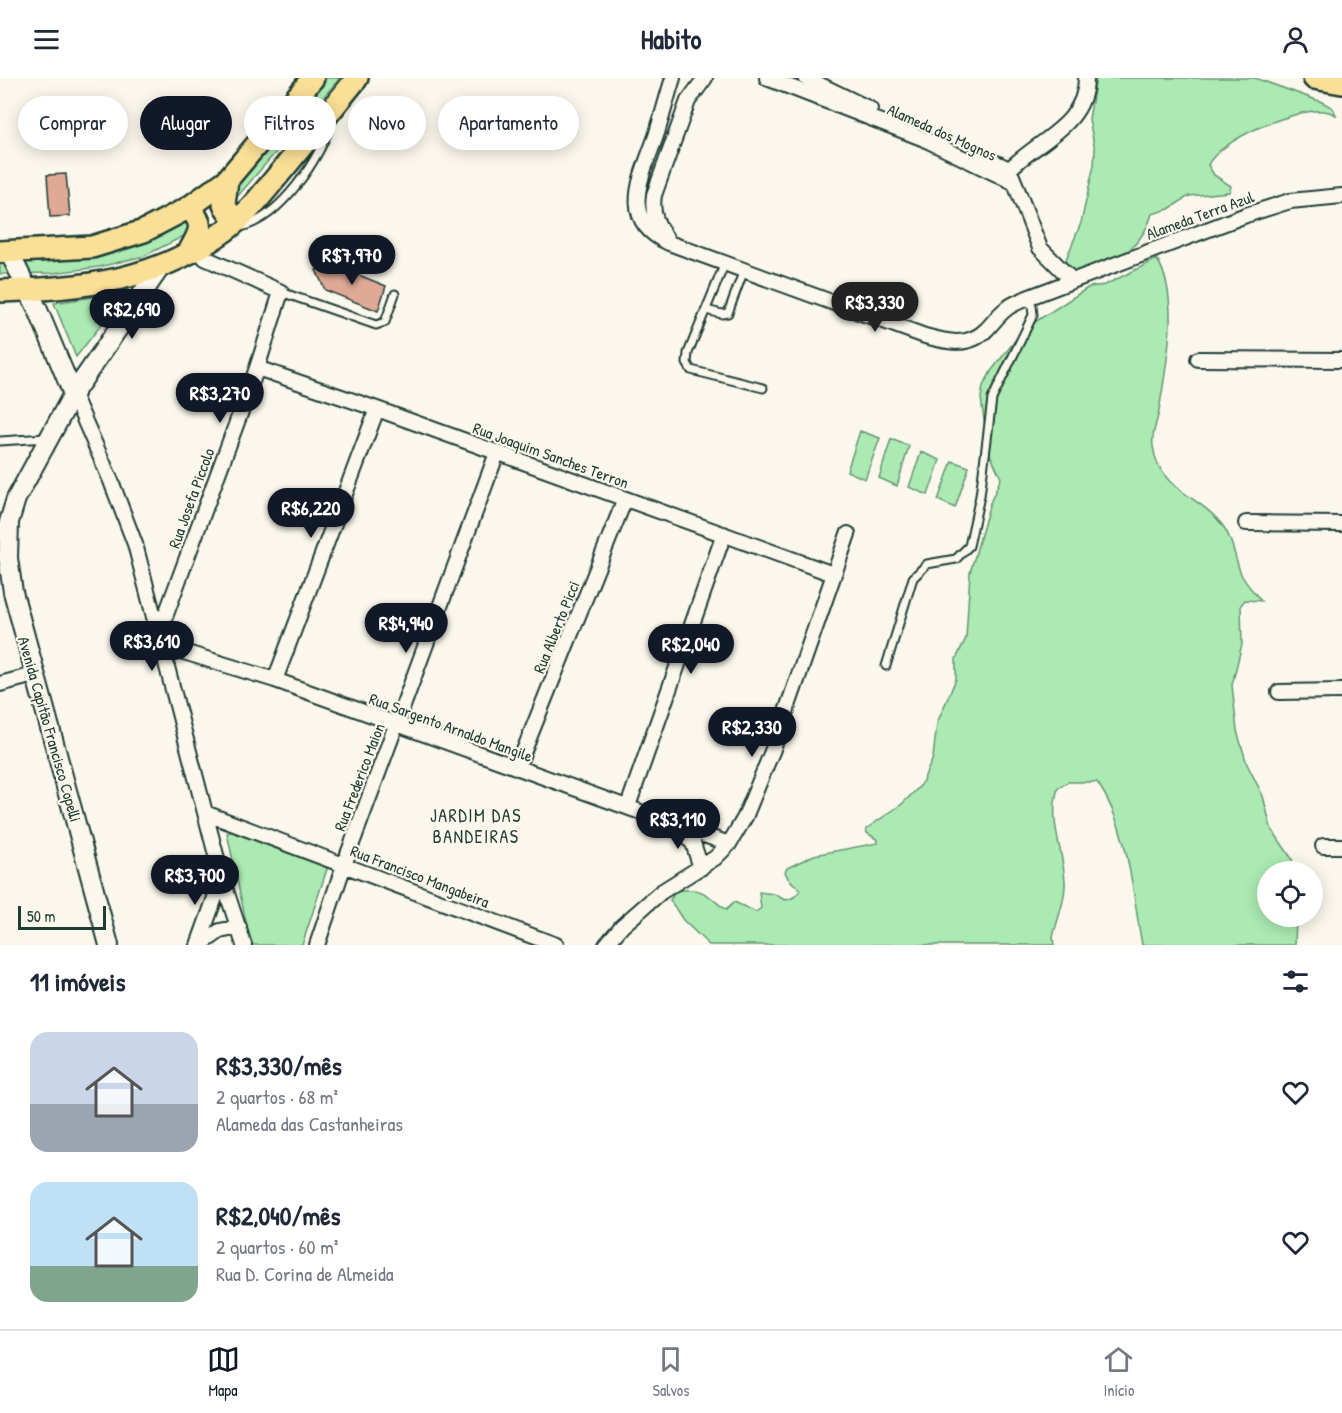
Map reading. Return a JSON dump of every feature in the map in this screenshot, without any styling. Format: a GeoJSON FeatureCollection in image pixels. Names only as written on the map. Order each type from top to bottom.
{"type":"FeatureCollection","features":[{"type":"Feature","properties":{"kind":"main road"},"geometry":{"type":"LineString","coordinates":[[3,248],[62,250],[92,247],[144,231],[188,208],[226,180],[313,78]]}},
{"type":"Feature","properties":{"kind":"main road"},"geometry":{"type":"LineString","coordinates":[[0,291],[98,284],[136,276],[193,250],[231,226],[268,188],[357,78]]}},
{"type":"Feature","properties":{"kind":"main road"},"geometry":{"type":"LineString","coordinates":[[1314,78],[1342,83]]}},
{"type":"Feature","properties":{"kind":"main road"},"geometry":{"type":"LineString","coordinates":[[226,180],[224,205],[231,226]]}},
{"type":"Feature","properties":{"kind":"main road"},"geometry":{"type":"LineString","coordinates":[[188,208],[197,216],[200,225],[193,250]]}},
{"type":"Feature","properties":{"kind":"main road"},"geometry":{"type":"LineString","coordinates":[[3,248],[42,317],[73,394]]}},
{"type":"Feature","properties":{"kind":"main road","name":"Avenida Capitão Francisco Copelli"},"geometry":{"type":"LineString","coordinates":[[109,945],[13,592],[8,558],[9,522],[16,499],[73,394],[162,265]]}},
{"type":"Feature","properties":{"kind":"street","name":"Alameda Terra Azul"},"geometry":{"type":"LineString","coordinates":[[672,78],[642,175],[638,200],[639,213],[648,232],[669,243],[925,336],[951,343],[974,339],[1006,309],[1072,280],[1290,201],[1342,196]]}},
{"type":"Feature","properties":{"kind":"street"},"geometry":{"type":"LineString","coordinates":[[669,243],[655,222],[652,205],[654,195],[688,101],[705,78]]}},
{"type":"Feature","properties":{"kind":"street","name":"Alameda dos Mognos"},"geometry":{"type":"LineString","coordinates":[[767,78],[922,138],[1009,176]]}},
{"type":"Feature","properties":{"kind":"street","name":"Alameda dos Mognos"},"geometry":{"type":"LineString","coordinates":[[806,78],[860,105],[925,130],[1009,176]]}},
{"type":"Feature","properties":{"kind":"street"},"geometry":{"type":"LineString","coordinates":[[1072,280],[1040,248],[1009,176],[1075,116],[1086,91],[1086,78]]}},
{"type":"Feature","properties":{"kind":"street"},"geometry":{"type":"LineString","coordinates":[[193,250],[205,258],[281,292]]}},
{"type":"Feature","properties":{"kind":"street","name":"Rua Josefa Piccolo"},"geometry":{"type":"LineString","coordinates":[[160,640],[257,368],[281,292]]}},
{"type":"Feature","properties":{"kind":"street"},"geometry":{"type":"LineString","coordinates":[[1197,359],[1342,360]]}},
{"type":"Feature","properties":{"kind":"street","name":"Rua Joaquim Sanches Terron"},"geometry":{"type":"LineString","coordinates":[[257,368],[377,409],[833,574]]}},
{"type":"Feature","properties":{"kind":"street"},"geometry":{"type":"LineString","coordinates":[[73,394],[111,481],[135,544],[222,878],[244,945]]}},
{"type":"Feature","properties":{"kind":"street"},"geometry":{"type":"LineString","coordinates":[[275,680],[377,409]]}},
{"type":"Feature","properties":{"kind":"street","name":"Rua Frederico Maion"},"geometry":{"type":"LineString","coordinates":[[317,945],[344,865],[497,453]]}},
{"type":"Feature","properties":{"kind":"street","name":"Rua Alberto Picci"},"geometry":{"type":"LineString","coordinates":[[517,768],[625,499]]}},
{"type":"Feature","properties":{"kind":"street"},"geometry":{"type":"LineString","coordinates":[[1246,523],[1342,524]]}},
{"type":"Feature","properties":{"kind":"street"},"geometry":{"type":"LineString","coordinates":[[628,806],[724,534]]}},
{"type":"Feature","properties":{"kind":"street"},"geometry":{"type":"LineString","coordinates":[[606,945],[622,926],[661,892],[701,868],[729,844],[745,817],[773,749],[848,534]]}},
{"type":"Feature","properties":{"kind":"street","name":"Rua Sargento Arnaldo Mangile"},"geometry":{"type":"LineString","coordinates":[[160,640],[729,844]]}},
{"type":"Feature","properties":{"kind":"street"},"geometry":{"type":"LineString","coordinates":[[0,684],[34,675]]}},
{"type":"Feature","properties":{"kind":"street"},"geometry":{"type":"LineString","coordinates":[[1279,692],[1342,691]]}},
{"type":"Feature","properties":{"kind":"street","name":"Rua Francisco Mangabeira"},"geometry":{"type":"LineString","coordinates":[[205,813],[556,945]]}},
{"type":"Feature","properties":{"kind":"street"},"geometry":{"type":"LineString","coordinates":[[669,823],[693,843],[701,868]]}},
{"type":"Feature","properties":{"kind":"street"},"geometry":{"type":"LineString","coordinates":[[1323,846],[1342,846]]}},
{"type":"Feature","properties":{"kind":"street"},"geometry":{"type":"LineString","coordinates":[[199,945],[222,878]]}},
{"type":"Feature","properties":{"kind":"street"},"geometry":{"type":"LineString","coordinates":[[199,945],[220,931],[239,927]]}},
{"type":"Feature","properties":{"kind":"lane"},"geometry":{"type":"LineString","coordinates":[[725,263],[688,353],[687,363],[691,370],[763,388]]}},
{"type":"Feature","properties":{"kind":"lane"},"geometry":{"type":"LineString","coordinates":[[706,310],[728,313],[744,270]]}},
{"type":"Feature","properties":{"kind":"lane"},"geometry":{"type":"LineString","coordinates":[[281,292],[376,325],[385,322],[395,294]]}},
{"type":"Feature","properties":{"kind":"lane"},"geometry":{"type":"LineString","coordinates":[[886,666],[913,578],[927,564],[956,559],[969,546],[980,496],[992,399],[1033,315],[1032,306],[1027,298]]}},
{"type":"Feature","properties":{"kind":"lane"},"geometry":{"type":"LineString","coordinates":[[0,441],[49,438]]}},
{"type":"Feature","properties":{"kind":"green space"},"geometry":{"type":"Polygon","coordinates":[[[324,78],[340,78],[324,96],[309,96],[324,78]]]}},
{"type":"Feature","properties":{"kind":"green space"},"geometry":{"type":"Polygon","coordinates":[[[1096,78],[1255,78],[1322,102],[1333,108],[1336,115],[1330,112],[1310,111],[1277,120],[1242,136],[1215,155],[1208,165],[1214,175],[1231,186],[1229,192],[1189,196],[1169,209],[1152,214],[1140,238],[1132,248],[1098,269],[1072,273],[1064,264],[1081,223],[1094,165],[1095,150],[1089,119],[1096,78]]]}},
{"type":"Feature","properties":{"kind":"green space"},"geometry":{"type":"Polygon","coordinates":[[[263,150],[278,150],[237,197],[230,197],[229,190],[263,150]]]}},
{"type":"Feature","properties":{"kind":"green space"},"geometry":{"type":"Polygon","coordinates":[[[184,219],[191,225],[184,236],[144,256],[99,267],[53,273],[0,274],[0,263],[106,249],[184,219]]]}},
{"type":"Feature","properties":{"kind":"green space"},"geometry":{"type":"Polygon","coordinates":[[[1157,259],[1168,293],[1170,333],[1153,437],[1157,462],[1173,484],[1205,508],[1225,529],[1242,576],[1261,601],[1245,600],[1241,605],[1242,644],[1232,685],[1237,731],[1247,764],[1263,796],[1271,828],[1292,861],[1257,861],[1257,927],[1296,927],[1295,945],[1142,945],[1128,860],[1123,839],[1108,800],[1097,782],[1068,782],[1058,788],[1055,800],[1055,823],[1064,869],[1065,888],[1053,937],[1054,945],[709,945],[683,920],[670,900],[676,891],[692,890],[704,893],[726,910],[734,902],[756,912],[761,908],[759,892],[774,894],[785,900],[792,898],[800,890],[788,878],[785,872],[787,868],[814,855],[878,843],[878,840],[867,833],[866,829],[902,804],[921,785],[933,758],[937,723],[956,679],[956,659],[966,638],[970,573],[990,503],[1001,478],[988,450],[981,398],[983,386],[992,370],[1024,329],[1089,287],[1105,285],[1157,259]]]}},
{"type":"Feature","properties":{"kind":"green space"},"geometry":{"type":"Polygon","coordinates":[[[132,285],[76,357],[54,303],[94,297],[132,285]]]}},
{"type":"Feature","properties":{"kind":"green space"},"geometry":{"type":"Polygon","coordinates":[[[860,431],[880,438],[865,479],[847,471],[860,431]]]}},
{"type":"Feature","properties":{"kind":"green space"},"geometry":{"type":"Polygon","coordinates":[[[891,439],[909,446],[897,486],[879,478],[891,439]]]}},
{"type":"Feature","properties":{"kind":"green space"},"geometry":{"type":"Polygon","coordinates":[[[921,452],[940,460],[928,495],[909,487],[921,452]]]}},
{"type":"Feature","properties":{"kind":"green space"},"geometry":{"type":"Polygon","coordinates":[[[952,461],[969,467],[955,508],[938,500],[952,461]]]}},
{"type":"Feature","properties":{"kind":"green space"},"geometry":{"type":"Polygon","coordinates":[[[236,830],[329,863],[302,945],[251,945],[227,833],[236,830]]]}},
{"type":"Feature","properties":{"kind":"building"},"geometry":{"type":"Polygon","coordinates":[[[66,174],[70,216],[50,217],[47,175],[66,174]]]}},
{"type":"Feature","properties":{"kind":"building"},"geometry":{"type":"Polygon","coordinates":[[[334,265],[386,286],[378,311],[325,290],[316,270],[334,265]]]}},
{"type":"Feature","properties":{"kind":"district","name":"JARDIM DAS BANDEIRAS"},"geometry":{"type":"Point","coordinates":[476,826]}}]}
